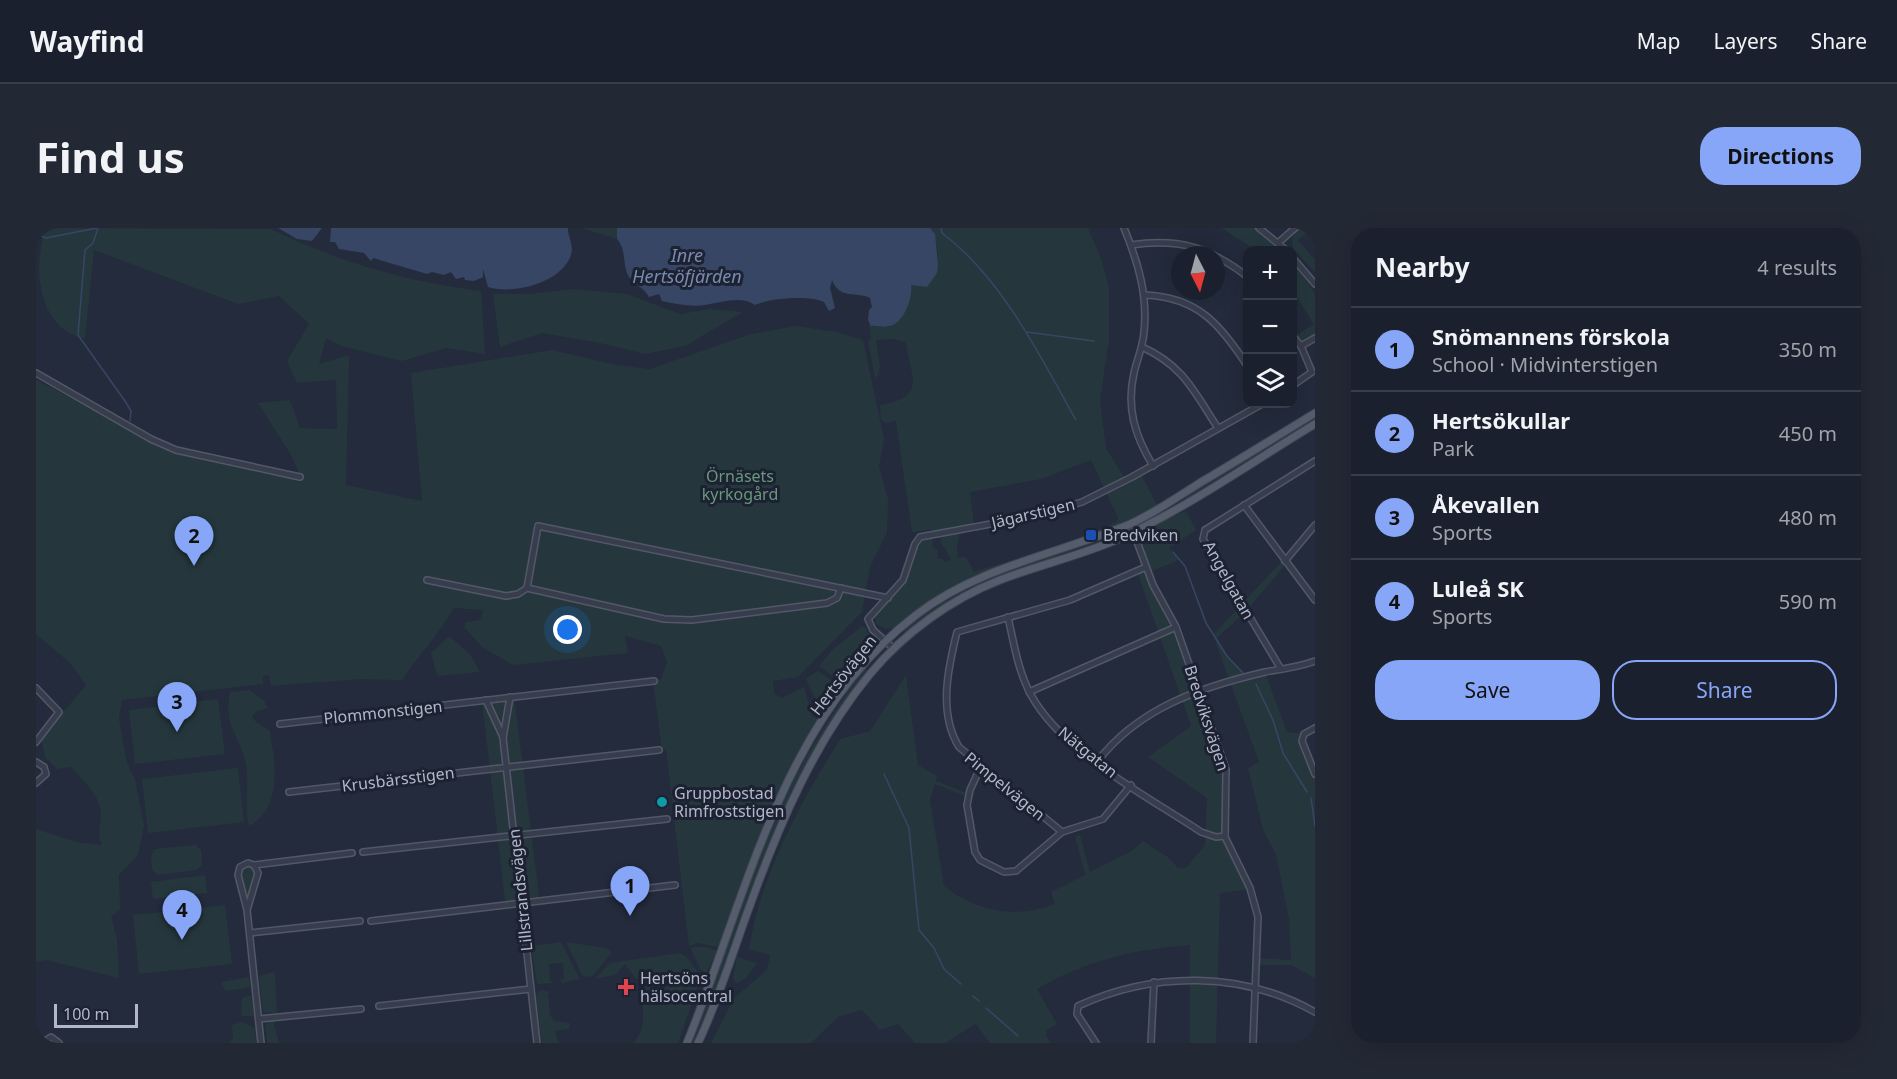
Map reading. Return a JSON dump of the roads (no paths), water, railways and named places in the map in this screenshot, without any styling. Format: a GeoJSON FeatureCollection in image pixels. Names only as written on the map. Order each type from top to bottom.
{"type":"FeatureCollection","features":[{"type":"Feature","properties":{"kind":"main road","name":"Hertsövägen"},"geometry":{"type":"LineString","coordinates":[[687,1043],[716,970],[753,861],[774,813],[820,726],[845,688],[885,642],[917,614],[976,578],[1130,524],[1315,412]]}},
{"type":"Feature","properties":{"kind":"main road","name":"Hertsövägen"},"geometry":{"type":"LineString","coordinates":[[698,1043],[716,1004],[752,900],[792,801],[851,700],[894,649],[943,610],[984,587],[1134,532],[1315,424]]}},
{"type":"Feature","properties":{"kind":"street"},"geometry":{"type":"LineString","coordinates":[[1124,228],[1131,245],[1144,296],[1142,347],[1134,371],[1130,405],[1135,429],[1153,466]]}},
{"type":"Feature","properties":{"kind":"street"},"geometry":{"type":"LineString","coordinates":[[1259,228],[1281,246]]}},
{"type":"Feature","properties":{"kind":"street"},"geometry":{"type":"LineString","coordinates":[[1278,243],[1295,228]]}},
{"type":"Feature","properties":{"kind":"street"},"geometry":{"type":"LineString","coordinates":[[1131,245],[1167,242],[1200,248],[1226,260],[1243,273]]}},
{"type":"Feature","properties":{"kind":"street"},"geometry":{"type":"LineString","coordinates":[[1297,262],[1315,284]]}},
{"type":"Feature","properties":{"kind":"street"},"geometry":{"type":"LineString","coordinates":[[1144,296],[1174,298],[1214,321],[1243,360]]}},
{"type":"Feature","properties":{"kind":"street"},"geometry":{"type":"LineString","coordinates":[[1301,346],[1315,338]]}},
{"type":"Feature","properties":{"kind":"street"},"geometry":{"type":"LineString","coordinates":[[1297,340],[1312,372],[1297,383]]}},
{"type":"Feature","properties":{"kind":"street"},"geometry":{"type":"LineString","coordinates":[[1142,347],[1164,357],[1175,366],[1218,428]]}},
{"type":"Feature","properties":{"kind":"street"},"geometry":{"type":"LineString","coordinates":[[36,373],[151,439],[176,450],[300,477]]}},
{"type":"Feature","properties":{"kind":"street","name":"Jägarstigen"},"geometry":{"type":"LineString","coordinates":[[894,649],[873,630],[868,619],[906,575],[915,544],[920,537],[1058,510],[1105,492],[1255,408]]}},
{"type":"Feature","properties":{"kind":"street","name":"Angelgatan"},"geometry":{"type":"LineString","coordinates":[[1281,669],[1203,539],[1205,530],[1315,461]]}},
{"type":"Feature","properties":{"kind":"street"},"geometry":{"type":"LineString","coordinates":[[1244,505],[1315,600]]}},
{"type":"Feature","properties":{"kind":"street","name":"Bredviksvägen"},"geometry":{"type":"LineString","coordinates":[[1130,524],[1146,567],[1176,627],[1226,769],[1227,827],[1225,836],[1250,888],[1257,910],[1259,931],[1254,1043]]}},
{"type":"Feature","properties":{"kind":"street"},"geometry":{"type":"LineString","coordinates":[[1285,561],[1315,525]]}},
{"type":"Feature","properties":{"kind":"street"},"geometry":{"type":"LineString","coordinates":[[427,580],[506,596],[518,594],[527,588],[538,526],[888,598]]}},
{"type":"Feature","properties":{"kind":"street"},"geometry":{"type":"LineString","coordinates":[[1008,617],[1070,600],[1146,567]]}},
{"type":"Feature","properties":{"kind":"street"},"geometry":{"type":"LineString","coordinates":[[527,588],[652,617],[684,620],[827,603],[837,598],[841,588]]}},
{"type":"Feature","properties":{"kind":"street","name":"Nätgatan"},"geometry":{"type":"LineString","coordinates":[[1008,617],[1016,656],[1029,692],[1059,730],[1097,762],[1204,834],[1216,837],[1225,836]]}},
{"type":"Feature","properties":{"kind":"street","name":"Pimpelvägen"},"geometry":{"type":"LineString","coordinates":[[1008,617],[957,632],[946,680],[946,697],[955,741],[961,750],[1062,832],[1103,819],[1131,785]]}},
{"type":"Feature","properties":{"kind":"street"},"geometry":{"type":"LineString","coordinates":[[1029,692],[1176,627]]}},
{"type":"Feature","properties":{"kind":"street"},"geometry":{"type":"LineString","coordinates":[[1097,762],[1138,722],[1167,704],[1199,691],[1315,661]]}},
{"type":"Feature","properties":{"kind":"street"},"geometry":{"type":"LineString","coordinates":[[486,700],[654,681]]}},
{"type":"Feature","properties":{"kind":"street"},"geometry":{"type":"LineString","coordinates":[[36,688],[59,711],[36,742]]}},
{"type":"Feature","properties":{"kind":"street","name":"Lillstrandsvägen"},"geometry":{"type":"LineString","coordinates":[[510,698],[503,738],[537,1043]]}},
{"type":"Feature","properties":{"kind":"street","name":"Lillstrandsvägen"},"geometry":{"type":"LineString","coordinates":[[486,700],[503,738]]}},
{"type":"Feature","properties":{"kind":"street","name":"Plommonstigen"},"geometry":{"type":"LineString","coordinates":[[280,724],[486,700]]}},
{"type":"Feature","properties":{"kind":"street"},"geometry":{"type":"LineString","coordinates":[[1315,728],[1304,734],[1302,741],[1315,774]]}},
{"type":"Feature","properties":{"kind":"street","name":"Krusbärsstigen"},"geometry":{"type":"LineString","coordinates":[[289,792],[659,750]]}},
{"type":"Feature","properties":{"kind":"street"},"geometry":{"type":"LineString","coordinates":[[36,762],[44,767],[46,774],[36,783]]}},
{"type":"Feature","properties":{"kind":"street"},"geometry":{"type":"LineString","coordinates":[[981,766],[970,790],[967,805],[975,852],[980,860],[1004,872],[1016,871],[1062,832]]}},
{"type":"Feature","properties":{"kind":"street"},"geometry":{"type":"LineString","coordinates":[[363,852],[667,819]]}},
{"type":"Feature","properties":{"kind":"street"},"geometry":{"type":"LineString","coordinates":[[248,910],[238,870],[244,864],[254,866],[352,853]]}},
{"type":"Feature","properties":{"kind":"street"},"geometry":{"type":"LineString","coordinates":[[254,866],[258,873],[249,895],[248,910],[261,1043]]}},
{"type":"Feature","properties":{"kind":"street"},"geometry":{"type":"LineString","coordinates":[[371,921],[675,885]]}},
{"type":"Feature","properties":{"kind":"street"},"geometry":{"type":"LineString","coordinates":[[250,933],[360,921]]}},
{"type":"Feature","properties":{"kind":"street"},"geometry":{"type":"LineString","coordinates":[[1096,1043],[1077,1014],[1078,1006],[1118,990],[1154,982],[1206,980],[1256,989],[1286,998],[1315,1012]]}},
{"type":"Feature","properties":{"kind":"street"},"geometry":{"type":"LineString","coordinates":[[1151,1043],[1154,982]]}},
{"type":"Feature","properties":{"kind":"street"},"geometry":{"type":"LineString","coordinates":[[379,1006],[531,989]]}},
{"type":"Feature","properties":{"kind":"street"},"geometry":{"type":"LineString","coordinates":[[259,1019],[360,1009]]}},
{"type":"Feature","properties":{"kind":"street"},"geometry":{"type":"LineString","coordinates":[[42,1043],[51,1037],[59,1043]]}},
{"type":"Feature","properties":{"kind":"water"},"geometry":{"type":"Polygon","coordinates":[[[278,228],[322,228],[312,241],[297,239],[278,228]]]}},
{"type":"Feature","properties":{"kind":"water"},"geometry":{"type":"Polygon","coordinates":[[[331,228],[568,228],[572,251],[566,265],[547,280],[522,288],[498,289],[488,287],[483,269],[483,277],[474,281],[465,280],[464,277],[456,279],[451,272],[444,275],[432,272],[427,274],[373,258],[371,261],[364,253],[339,249],[335,242],[330,242],[331,228]]]}},
{"type":"Feature","properties":{"kind":"water","name":"Inre Hertsöfjärden"},"geometry":{"type":"Polygon","coordinates":[[[617,228],[930,228],[935,234],[937,273],[927,287],[911,285],[909,302],[903,315],[895,324],[887,327],[871,326],[868,320],[869,310],[872,307],[870,298],[844,293],[835,286],[832,280],[830,288],[835,308],[829,311],[824,302],[800,298],[755,305],[743,300],[700,306],[678,304],[662,301],[659,294],[649,297],[629,277],[622,248],[617,239],[617,228]]]}},
{"type":"Feature","properties":{"kind":"waterway"},"geometry":{"type":"LineString","coordinates":[[39,235],[46,238],[97,228]]}},
{"type":"Feature","properties":{"kind":"waterway"},"geometry":{"type":"LineString","coordinates":[[98,228],[93,243],[85,250],[78,335],[125,401],[131,411],[130,421]]}},
{"type":"Feature","properties":{"kind":"waterway"},"geometry":{"type":"LineString","coordinates":[[941,228],[942,233],[964,251],[983,272],[1018,319],[1076,420]]}},
{"type":"Feature","properties":{"kind":"waterway"},"geometry":{"type":"LineString","coordinates":[[1027,332],[1094,341]]}},
{"type":"Feature","properties":{"kind":"waterway"},"geometry":{"type":"LineString","coordinates":[[1173,552],[1185,566],[1206,623],[1227,656],[1243,673]]}},
{"type":"Feature","properties":{"kind":"waterway"},"geometry":{"type":"LineString","coordinates":[[1256,684],[1273,720],[1283,753],[1307,792]]}},
{"type":"Feature","properties":{"kind":"waterway"},"geometry":{"type":"LineString","coordinates":[[884,774],[909,828],[919,930],[934,948],[944,969],[961,984]]}},
{"type":"Feature","properties":{"kind":"waterway"},"geometry":{"type":"LineString","coordinates":[[1311,798],[1315,826]]}},
{"type":"Feature","properties":{"kind":"waterway"},"geometry":{"type":"LineString","coordinates":[[973,996],[979,1001]]}},
{"type":"Feature","properties":{"kind":"waterway"},"geometry":{"type":"LineString","coordinates":[[986,1008],[1018,1036]]}},
{"type":"Feature","properties":{"kind":"place","name":"Bredviken"},"geometry":{"type":"Point","coordinates":[1091,535]}},
{"type":"Feature","properties":{"kind":"place","name":"Hertsökullar"},"geometry":{"type":"Point","coordinates":[194,566]}},
{"type":"Feature","properties":{"kind":"place","name":"Åkevallen"},"geometry":{"type":"Point","coordinates":[177,732]}},
{"type":"Feature","properties":{"kind":"place","name":"Gruppbostad Rimfroststigen"},"geometry":{"type":"Point","coordinates":[662,802]}},
{"type":"Feature","properties":{"kind":"place","name":"Snömannens förskola"},"geometry":{"type":"Point","coordinates":[630,916]}},
{"type":"Feature","properties":{"kind":"place","name":"Luleå SK"},"geometry":{"type":"Point","coordinates":[182,940]}},
{"type":"Feature","properties":{"kind":"place","name":"Hertsöns hälsocentral"},"geometry":{"type":"Point","coordinates":[626,987]}},
{"type":"Feature","properties":{"kind":"park label","name":"Örnäsets kyrkogård"},"geometry":{"type":"Point","coordinates":[740,485]}}]}
